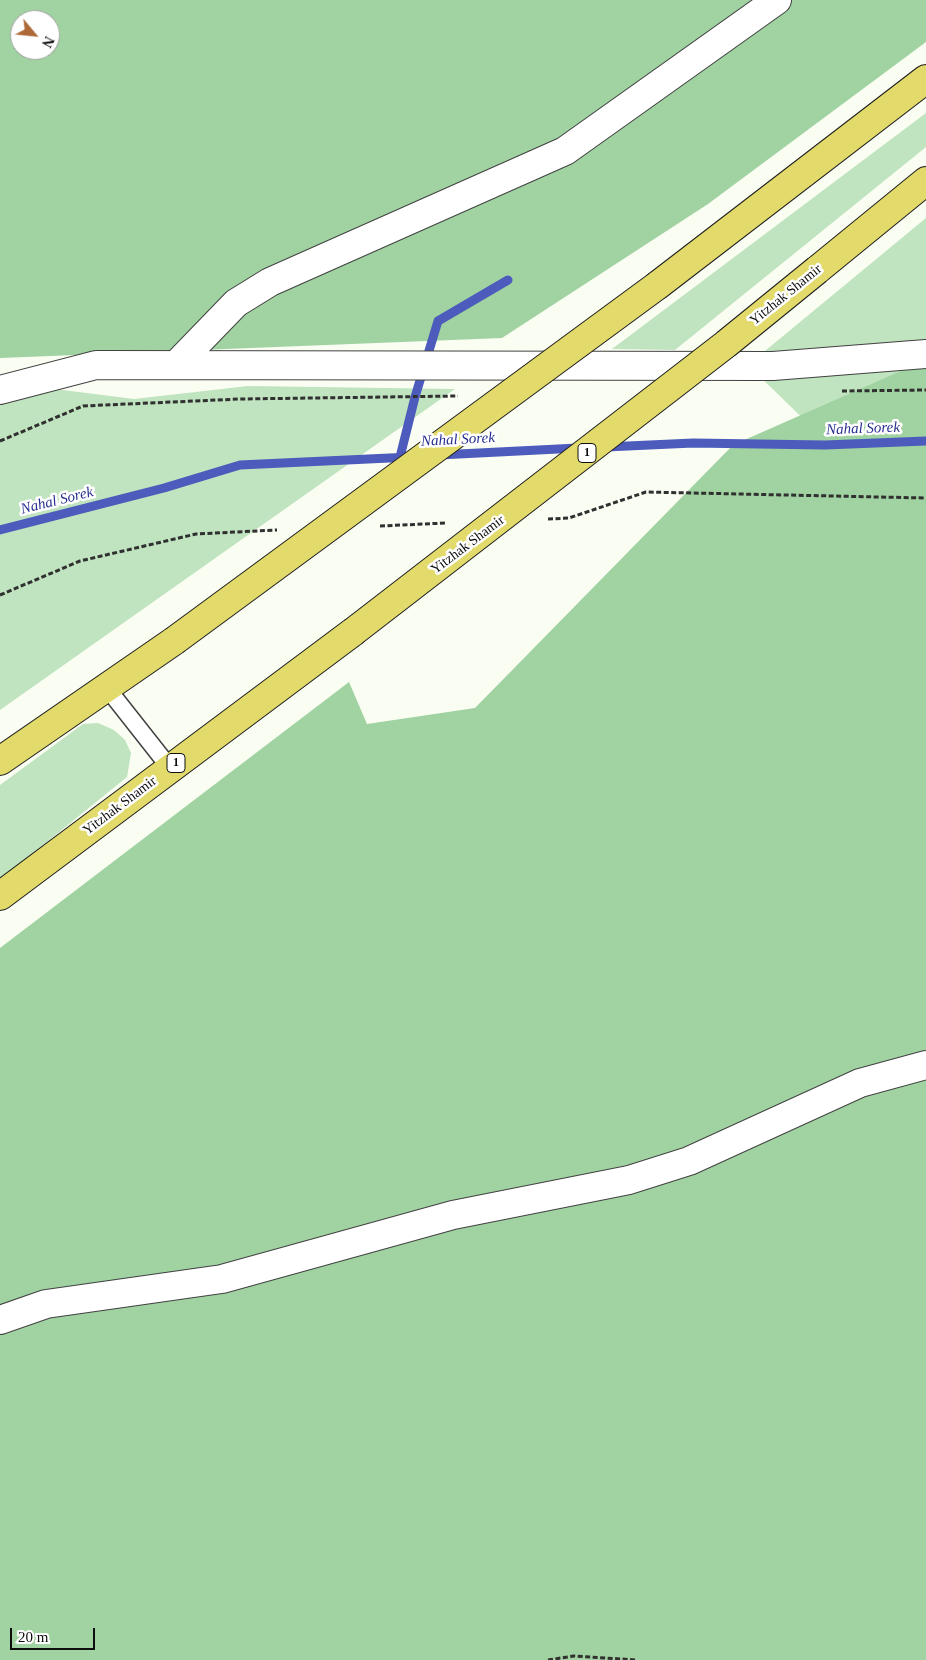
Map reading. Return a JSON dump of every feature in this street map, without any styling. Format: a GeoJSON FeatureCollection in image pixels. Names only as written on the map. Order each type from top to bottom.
{"type":"FeatureCollection","features":[{"type":"Feature","properties":{"kind":"highway"},"geometry":{"type":"LineString","coordinates":[[0,761],[174,641],[658,285],[926,79]]}},
{"type":"Feature","properties":{"kind":"highway","name":"Yitzhak Shamir"},"geometry":{"type":"LineString","coordinates":[[0,896],[353,632],[726,344],[926,181]]}},
{"type":"Feature","properties":{"kind":"street"},"geometry":{"type":"LineString","coordinates":[[176,365],[236,303],[270,282],[565,151],[777,0]]}},
{"type":"Feature","properties":{"kind":"street"},"geometry":{"type":"LineString","coordinates":[[0,390],[96,365],[773,366],[926,354]]}},
{"type":"Feature","properties":{"kind":"street"},"geometry":{"type":"LineString","coordinates":[[0,1320],[46,1304],[222,1279],[453,1215],[629,1180],[689,1161],[860,1083],[926,1065]]}},
{"type":"Feature","properties":{"kind":"lane"},"geometry":{"type":"LineString","coordinates":[[107,688],[170,768]]}},
{"type":"Feature","properties":{"kind":"path"},"geometry":{"type":"LineString","coordinates":[[548,1660],[574,1656],[637,1660]]}},
{"type":"Feature","properties":{"kind":"green space"},"geometry":{"type":"Polygon","coordinates":[[[0,0],[926,0],[926,42],[708,204],[502,338],[0,358],[0,0]]]}},
{"type":"Feature","properties":{"kind":"green space"},"geometry":{"type":"Polygon","coordinates":[[[926,113],[926,147],[675,350],[612,349],[926,113]]]}},
{"type":"Feature","properties":{"kind":"green space"},"geometry":{"type":"Polygon","coordinates":[[[926,218],[926,390],[822,437],[748,365],[926,218]]]}},
{"type":"Feature","properties":{"kind":"green space"},"geometry":{"type":"Polygon","coordinates":[[[926,360],[926,1660],[0,1660],[0,948],[349,682],[367,724],[475,708],[733,445],[926,360]]]}},
{"type":"Feature","properties":{"kind":"green space"},"geometry":{"type":"Polygon","coordinates":[[[0,382],[134,399],[248,386],[455,389],[0,710],[0,382]]]}},
{"type":"Feature","properties":{"kind":"green space"},"geometry":{"type":"Polygon","coordinates":[[[98,723],[114,730],[125,740],[131,753],[127,777],[0,880],[0,785],[83,724],[98,723]]]}},
{"type":"Feature","properties":{"kind":"waterway"},"geometry":{"type":"LineString","coordinates":[[400,457],[415,397],[438,321],[508,280]]}},
{"type":"Feature","properties":{"kind":"waterway","name":"Nahal Sorek"},"geometry":{"type":"LineString","coordinates":[[606,447],[693,443],[825,445],[926,441]]}},
{"type":"Feature","properties":{"kind":"waterway","name":"Nahal Sorek"},"geometry":{"type":"LineString","coordinates":[[439,455],[578,448]]}},
{"type":"Feature","properties":{"kind":"waterway","name":"Nahal Sorek"},"geometry":{"type":"LineString","coordinates":[[0,530],[164,488],[240,465],[411,457]]}}]}
